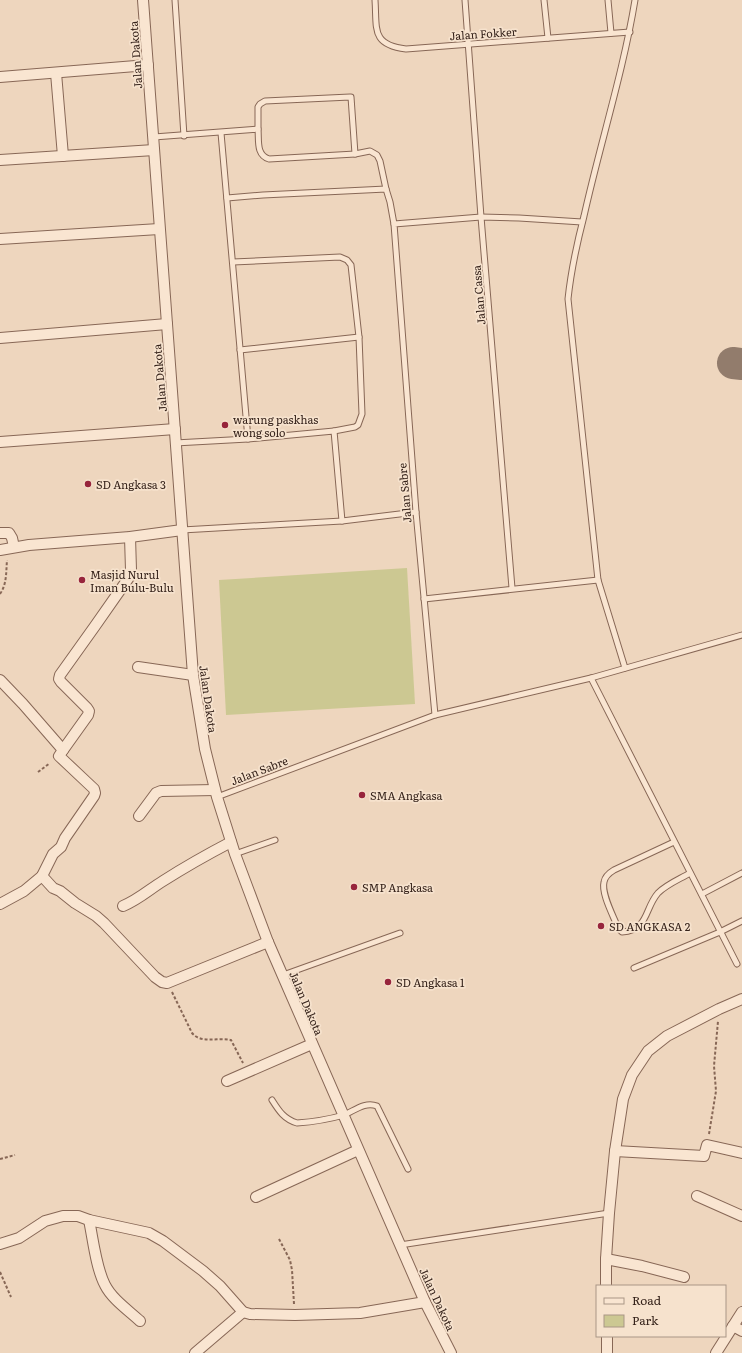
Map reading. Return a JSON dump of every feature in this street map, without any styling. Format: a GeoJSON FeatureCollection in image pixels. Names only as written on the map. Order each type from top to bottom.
{"type":"FeatureCollection","features":[{"type":"Feature","properties":{"kind":"street","name":"Jalan Dakota"},"geometry":{"type":"LineString","coordinates":[[143,0],[193,675],[205,749],[216,793],[231,842],[268,942],[425,1302],[451,1353]]}},
{"type":"Feature","properties":{"kind":"street"},"geometry":{"type":"LineString","coordinates":[[0,77],[148,65]]}},
{"type":"Feature","properties":{"kind":"street"},"geometry":{"type":"LineString","coordinates":[[56,73],[63,156]]}},
{"type":"Feature","properties":{"kind":"street"},"geometry":{"type":"LineString","coordinates":[[0,160],[154,150]]}},
{"type":"Feature","properties":{"kind":"street"},"geometry":{"type":"LineString","coordinates":[[0,239],[159,228]]}},
{"type":"Feature","properties":{"kind":"street"},"geometry":{"type":"LineString","coordinates":[[0,338],[167,324]]}},
{"type":"Feature","properties":{"kind":"street"},"geometry":{"type":"LineString","coordinates":[[0,442],[175,429]]}},
{"type":"Feature","properties":{"kind":"street"},"geometry":{"type":"LineString","coordinates":[[7,548],[130,537],[182,530]]}},
{"type":"Feature","properties":{"kind":"street"},"geometry":{"type":"LineString","coordinates":[[0,533],[9,533],[12,538],[7,548]]}},
{"type":"Feature","properties":{"kind":"street"},"geometry":{"type":"LineString","coordinates":[[61,753],[88,716],[88,711],[87,708],[61,682],[59,679],[60,675],[130,576],[130,537]]}},
{"type":"Feature","properties":{"kind":"street"},"geometry":{"type":"LineString","coordinates":[[138,667],[193,675]]}},
{"type":"Feature","properties":{"kind":"street"},"geometry":{"type":"LineString","coordinates":[[0,680],[20,701],[95,793],[65,838],[61,847],[53,854],[42,876],[24,891],[0,904]]}},
{"type":"Feature","properties":{"kind":"street"},"geometry":{"type":"LineString","coordinates":[[139,816],[156,793],[160,791],[216,793]]}},
{"type":"Feature","properties":{"kind":"street"},"geometry":{"type":"LineString","coordinates":[[123,906],[231,842]]}},
{"type":"Feature","properties":{"kind":"street"},"geometry":{"type":"LineString","coordinates":[[42,876],[53,888],[60,891],[74,904],[100,919],[155,977],[162,982],[167,983],[268,942]]}},
{"type":"Feature","properties":{"kind":"street"},"geometry":{"type":"LineString","coordinates":[[606,1285],[609,1213],[615,1151],[623,1099],[632,1075],[648,1051],[667,1036],[719,1009],[742,999]]}},
{"type":"Feature","properties":{"kind":"street"},"geometry":{"type":"LineString","coordinates":[[227,1081],[312,1044]]}},
{"type":"Feature","properties":{"kind":"street"},"geometry":{"type":"LineString","coordinates":[[615,1151],[704,1156],[707,1145],[742,1153]]}},
{"type":"Feature","properties":{"kind":"street"},"geometry":{"type":"LineString","coordinates":[[256,1197],[358,1150]]}},
{"type":"Feature","properties":{"kind":"street"},"geometry":{"type":"LineString","coordinates":[[697,1196],[742,1216]]}},
{"type":"Feature","properties":{"kind":"street"},"geometry":{"type":"LineString","coordinates":[[0,1244],[19,1238],[45,1221],[63,1216],[78,1216],[89,1220],[149,1233],[163,1241],[203,1271],[220,1286],[243,1312],[295,1315],[360,1313],[425,1302]]}},
{"type":"Feature","properties":{"kind":"street"},"geometry":{"type":"LineString","coordinates":[[89,1220],[96,1254],[105,1286],[115,1298],[140,1321]]}},
{"type":"Feature","properties":{"kind":"street"},"geometry":{"type":"LineString","coordinates":[[606,1259],[642,1266],[684,1277]]}},
{"type":"Feature","properties":{"kind":"street"},"geometry":{"type":"LineString","coordinates":[[195,1353],[243,1312]]}},
{"type":"Feature","properties":{"kind":"street"},"geometry":{"type":"LineString","coordinates":[[716,1353],[738,1329],[742,1312]]}},
{"type":"Feature","properties":{"kind":"street"},"geometry":{"type":"LineString","coordinates":[[606,1337],[608,1353]]}},
{"type":"Feature","properties":{"kind":"lane"},"geometry":{"type":"LineString","coordinates":[[175,0],[184,136]]}},
{"type":"Feature","properties":{"kind":"lane","name":"Jalan Fokker"},"geometry":{"type":"LineString","coordinates":[[375,0],[378,35],[386,44],[395,48],[406,49],[611,32],[630,32]]}},
{"type":"Feature","properties":{"kind":"lane","name":"Jalan Cassa"},"geometry":{"type":"LineString","coordinates":[[465,0],[481,217],[512,588]]}},
{"type":"Feature","properties":{"kind":"lane"},"geometry":{"type":"LineString","coordinates":[[544,0],[548,38]]}},
{"type":"Feature","properties":{"kind":"lane"},"geometry":{"type":"LineString","coordinates":[[608,0],[611,32]]}},
{"type":"Feature","properties":{"kind":"lane"},"geometry":{"type":"LineString","coordinates":[[625,668],[598,580],[568,299],[570,274],[592,176],[630,32],[635,0]]}},
{"type":"Feature","properties":{"kind":"lane"},"geometry":{"type":"LineString","coordinates":[[154,137],[184,136],[258,129],[258,107],[265,101],[350,97],[355,154]]}},
{"type":"Feature","properties":{"kind":"lane","name":"Jalan Sabre"},"geometry":{"type":"LineString","coordinates":[[216,793],[435,715],[416,512],[394,224],[380,161],[377,155],[370,151],[355,154],[269,159],[263,157],[260,153],[258,129]]}},
{"type":"Feature","properties":{"kind":"lane"},"geometry":{"type":"LineString","coordinates":[[222,133],[248,439]]}},
{"type":"Feature","properties":{"kind":"lane"},"geometry":{"type":"LineString","coordinates":[[227,198],[386,189]]}},
{"type":"Feature","properties":{"kind":"lane"},"geometry":{"type":"LineString","coordinates":[[394,224],[481,217],[582,222]]}},
{"type":"Feature","properties":{"kind":"lane"},"geometry":{"type":"LineString","coordinates":[[176,443],[248,439],[334,431],[355,427],[358,425],[362,414],[359,337],[351,265],[347,260],[340,257],[233,262]]}},
{"type":"Feature","properties":{"kind":"lane"},"geometry":{"type":"LineString","coordinates":[[240,350],[359,337]]}},
{"type":"Feature","properties":{"kind":"lane"},"geometry":{"type":"LineString","coordinates":[[334,431],[342,521]]}},
{"type":"Feature","properties":{"kind":"lane"},"geometry":{"type":"LineString","coordinates":[[182,530],[342,521],[416,512]]}},
{"type":"Feature","properties":{"kind":"lane"},"geometry":{"type":"LineString","coordinates":[[424,599],[512,588],[598,580]]}},
{"type":"Feature","properties":{"kind":"lane"},"geometry":{"type":"LineString","coordinates":[[435,715],[591,678],[742,634]]}},
{"type":"Feature","properties":{"kind":"lane"},"geometry":{"type":"LineString","coordinates":[[591,678],[737,964]]}},
{"type":"Feature","properties":{"kind":"lane"},"geometry":{"type":"LineString","coordinates":[[235,854],[275,840]]}},
{"type":"Feature","properties":{"kind":"lane"},"geometry":{"type":"LineString","coordinates":[[674,842],[608,874],[604,881],[604,891],[618,928],[622,932],[641,926],[658,894],[665,887],[690,873]]}},
{"type":"Feature","properties":{"kind":"lane"},"geometry":{"type":"LineString","coordinates":[[702,894],[742,873]]}},
{"type":"Feature","properties":{"kind":"lane"},"geometry":{"type":"LineString","coordinates":[[634,968],[720,932],[742,921]]}},
{"type":"Feature","properties":{"kind":"lane"},"geometry":{"type":"LineString","coordinates":[[283,975],[400,933]]}},
{"type":"Feature","properties":{"kind":"lane"},"geometry":{"type":"LineString","coordinates":[[272,1100],[283,1116],[296,1123],[343,1115],[370,1104],[376,1106],[408,1169]]}},
{"type":"Feature","properties":{"kind":"lane"},"geometry":{"type":"LineString","coordinates":[[400,1244],[609,1213]]}},
{"type":"Feature","properties":{"kind":"path"},"geometry":{"type":"LineString","coordinates":[[0,594],[4,589],[5,583],[7,548]]}},
{"type":"Feature","properties":{"kind":"path"},"geometry":{"type":"LineString","coordinates":[[38,772],[61,753]]}},
{"type":"Feature","properties":{"kind":"path"},"geometry":{"type":"LineString","coordinates":[[167,983],[192,1033],[196,1037],[204,1039],[231,1040],[247,1071]]}},
{"type":"Feature","properties":{"kind":"path"},"geometry":{"type":"LineString","coordinates":[[707,1145],[716,1091],[714,1066],[719,1009]]}},
{"type":"Feature","properties":{"kind":"path"},"geometry":{"type":"LineString","coordinates":[[0,1158],[15,1155]]}},
{"type":"Feature","properties":{"kind":"path"},"geometry":{"type":"LineString","coordinates":[[279,1239],[290,1260],[295,1315]]}},
{"type":"Feature","properties":{"kind":"path"},"geometry":{"type":"LineString","coordinates":[[0,1272],[11,1297]]}},
{"type":"Feature","properties":{"kind":"green space"},"geometry":{"type":"Polygon","coordinates":[[[407,568],[415,704],[226,715],[219,580],[407,568]]]}},
{"type":"Feature","properties":{"kind":"taxiway"},"geometry":{"type":"LineString","coordinates":[[733,363],[742,364]]}},
{"type":"Feature","properties":{"kind":"place","name":"warung paskhas wong solo"},"geometry":{"type":"Point","coordinates":[225,425]}},
{"type":"Feature","properties":{"kind":"place","name":"SD Angkasa 3"},"geometry":{"type":"Point","coordinates":[88,484]}},
{"type":"Feature","properties":{"kind":"place","name":"Masjid Nurul Iman Bulu-Bulu"},"geometry":{"type":"Point","coordinates":[82,580]}},
{"type":"Feature","properties":{"kind":"place","name":"SMA Angkasa"},"geometry":{"type":"Point","coordinates":[362,795]}},
{"type":"Feature","properties":{"kind":"place","name":"SMP Angkasa"},"geometry":{"type":"Point","coordinates":[354,887]}},
{"type":"Feature","properties":{"kind":"place","name":"SD ANGKASA 2"},"geometry":{"type":"Point","coordinates":[601,926]}},
{"type":"Feature","properties":{"kind":"place","name":"SD Angkasa 1"},"geometry":{"type":"Point","coordinates":[388,982]}}]}
